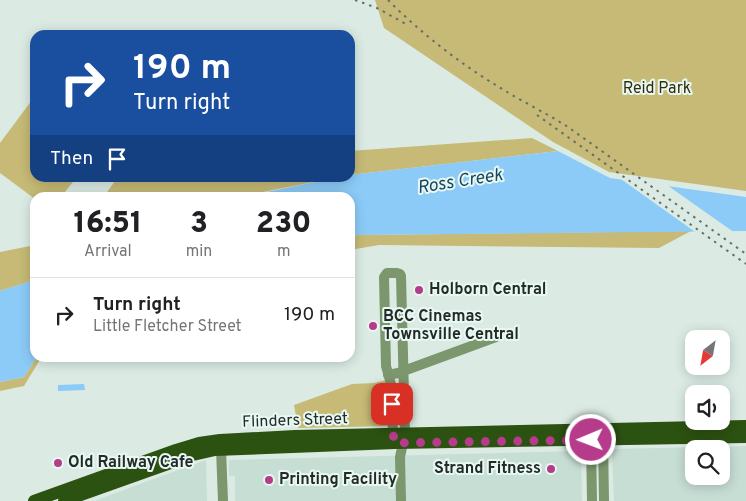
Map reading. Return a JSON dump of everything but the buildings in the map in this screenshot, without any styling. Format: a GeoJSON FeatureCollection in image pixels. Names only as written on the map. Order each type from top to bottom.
{"type":"FeatureCollection","features":[{"type":"Feature","properties":{"kind":"main road","name":"Flinders Street"},"geometry":{"type":"LineString","coordinates":[[597,435],[746,426]]}},
{"type":"Feature","properties":{"kind":"main road","name":"Flinders Street"},"geometry":{"type":"LineString","coordinates":[[64,501],[193,455],[221,449],[399,439],[597,435],[746,436]]}},
{"type":"Feature","properties":{"kind":"main road","name":"Flinders Street"},"geometry":{"type":"LineString","coordinates":[[34,501],[176,450],[207,442],[295,436],[399,439]]}},
{"type":"Feature","properties":{"kind":"main road"},"geometry":{"type":"LineString","coordinates":[[176,450],[189,450],[213,444],[221,449]]}},
{"type":"Feature","properties":{"kind":"street"},"geometry":{"type":"LineString","coordinates":[[399,439],[403,371],[401,276],[399,273],[387,273],[384,277],[386,366],[391,384],[399,439],[401,501]]}},
{"type":"Feature","properties":{"kind":"street"},"geometry":{"type":"LineString","coordinates":[[388,376],[496,337]]}},
{"type":"Feature","properties":{"kind":"street"},"geometry":{"type":"LineString","coordinates":[[592,501],[597,435]]}},
{"type":"Feature","properties":{"kind":"street"},"geometry":{"type":"LineString","coordinates":[[597,435],[604,501]]}},
{"type":"Feature","properties":{"kind":"street"},"geometry":{"type":"LineString","coordinates":[[221,449],[223,501]]}},
{"type":"Feature","properties":{"kind":"shaded area"},"geometry":{"type":"Polygon","coordinates":[[[730,446],[746,446],[746,501],[614,501],[612,451],[614,449],[685,447],[685,485],[730,485],[730,446]]]}},
{"type":"Feature","properties":{"kind":"shaded area"},"geometry":{"type":"Polygon","coordinates":[[[581,451],[582,501],[235,501],[235,476],[229,476],[229,460],[581,451]]]}},
{"type":"Feature","properties":{"kind":"shaded area"},"geometry":{"type":"Polygon","coordinates":[[[206,460],[207,501],[94,501],[148,481],[206,460]]]}},
{"type":"Feature","properties":{"kind":"green space","name":"Reid Park"},"geometry":{"type":"Polygon","coordinates":[[[375,0],[746,0],[746,191],[609,172],[553,142],[384,28],[375,0]]]}},
{"type":"Feature","properties":{"kind":"green space"},"geometry":{"type":"Polygon","coordinates":[[[30,103],[30,182],[73,182],[65,192],[30,192],[30,195],[0,173],[0,143],[30,103]]]}},
{"type":"Feature","properties":{"kind":"green space"},"geometry":{"type":"Polygon","coordinates":[[[532,138],[558,151],[355,174],[355,151],[532,138]]]}},
{"type":"Feature","properties":{"kind":"green space"},"geometry":{"type":"Polygon","coordinates":[[[114,182],[314,182],[263,192],[107,192],[114,182]]]}},
{"type":"Feature","properties":{"kind":"green space"},"geometry":{"type":"Polygon","coordinates":[[[691,231],[659,248],[379,245],[355,249],[355,236],[691,231]]]}},
{"type":"Feature","properties":{"kind":"green space"},"geometry":{"type":"Polygon","coordinates":[[[30,246],[30,282],[0,291],[0,252],[30,246]]]}},
{"type":"Feature","properties":{"kind":"green space"},"geometry":{"type":"Polygon","coordinates":[[[33,362],[39,362],[24,386],[0,391],[0,382],[24,377],[33,362]]]}},
{"type":"Feature","properties":{"kind":"green space"},"geometry":{"type":"Polygon","coordinates":[[[387,380],[389,426],[298,428],[294,405],[352,384],[374,383],[387,380]]]}},
{"type":"Feature","properties":{"kind":"water","name":"Ross Creek"},"geometry":{"type":"Polygon","coordinates":[[[558,151],[610,178],[746,197],[746,231],[355,236],[355,192],[267,192],[315,182],[355,182],[355,174],[558,151]]]}},
{"type":"Feature","properties":{"kind":"water"},"geometry":{"type":"Polygon","coordinates":[[[30,282],[30,362],[33,362],[24,377],[0,382],[0,291],[30,282]]]}},
{"type":"Feature","properties":{"kind":"water"},"geometry":{"type":"Polygon","coordinates":[[[84,384],[85,390],[58,391],[58,385],[84,384]]]}},
{"type":"Feature","properties":{"kind":"pier"},"geometry":{"type":"Polygon","coordinates":[[[618,177],[664,183],[735,233],[698,234],[618,177]]]}},
{"type":"Feature","properties":{"kind":"railway"},"geometry":{"type":"LineString","coordinates":[[355,0],[377,8],[406,24]]}},
{"type":"Feature","properties":{"kind":"railway"},"geometry":{"type":"LineString","coordinates":[[388,0],[427,36],[469,68],[568,127],[746,254]]}},
{"type":"Feature","properties":{"kind":"railway"},"geometry":{"type":"LineString","coordinates":[[537,115],[746,264]]}},
{"type":"Feature","properties":{"kind":"place","name":"Holborn Central"},"geometry":{"type":"Point","coordinates":[419,290]}},
{"type":"Feature","properties":{"kind":"place","name":"BCC Cinemas Townsville Central"},"geometry":{"type":"Point","coordinates":[373,326]}},
{"type":"Feature","properties":{"kind":"place","name":"Old Railway Cafe"},"geometry":{"type":"Point","coordinates":[58,463]}},
{"type":"Feature","properties":{"kind":"place","name":"Strand Fitness"},"geometry":{"type":"Point","coordinates":[551,469]}},
{"type":"Feature","properties":{"kind":"place","name":"Printing Facility"},"geometry":{"type":"Point","coordinates":[269,480]}},
{"type":"Feature","properties":{"kind":"route"},"geometry":{"type":"LineString","coordinates":[[392,404],[395,443],[591,440]]}}]}
